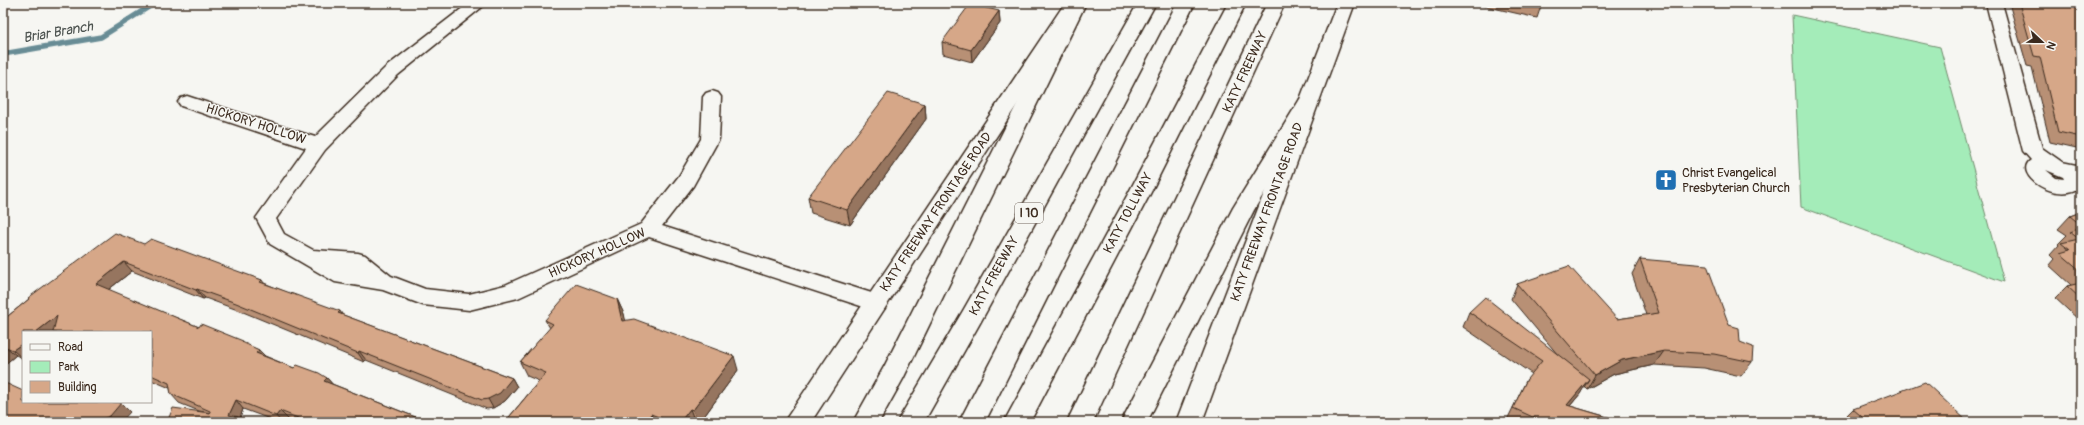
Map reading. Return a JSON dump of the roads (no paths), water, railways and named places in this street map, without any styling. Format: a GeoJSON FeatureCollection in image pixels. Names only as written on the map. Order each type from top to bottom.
{"type":"FeatureCollection","features":[{"type":"Feature","properties":{"kind":"main road","name":"KATY FREEWAY FRONTAGE ROAD"},"geometry":{"type":"LineString","coordinates":[[797,422],[1074,3]]}},
{"type":"Feature","properties":{"kind":"main road"},"geometry":{"type":"LineString","coordinates":[[866,422],[894,372],[1078,3]]}},
{"type":"Feature","properties":{"kind":"main road","name":"KATY FREEWAY"},"geometry":{"type":"LineString","coordinates":[[910,422],[972,316],[1147,3]]}},
{"type":"Feature","properties":{"kind":"main road"},"geometry":{"type":"LineString","coordinates":[[972,422],[1186,3]]}},
{"type":"Feature","properties":{"kind":"main road","name":"KATY TOLLWAY"},"geometry":{"type":"LineString","coordinates":[[1017,422],[1139,194],[1237,3]]}},
{"type":"Feature","properties":{"kind":"main road","name":"KATY FREEWAY"},"geometry":{"type":"LineString","coordinates":[[1080,422],[1276,3]]}},
{"type":"Feature","properties":{"kind":"main road","name":"KATY FREEWAY FRONTAGE ROAD"},"geometry":{"type":"LineString","coordinates":[[1189,422],[1346,3]]}},
{"type":"Feature","properties":{"kind":"main road"},"geometry":{"type":"LineString","coordinates":[[1134,422],[1244,208],[1307,104]]}},
{"type":"Feature","properties":{"kind":"street"},"geometry":{"type":"LineString","coordinates":[[318,145],[392,71],[479,3]]}},
{"type":"Feature","properties":{"kind":"street"},"geometry":{"type":"LineString","coordinates":[[1994,3],[2033,151],[2064,169]]}},
{"type":"Feature","properties":{"kind":"street"},"geometry":{"type":"LineString","coordinates":[[648,229],[686,180],[710,139],[712,97]]}},
{"type":"Feature","properties":{"kind":"street","name":"HICKORY HOLLOW"},"geometry":{"type":"LineString","coordinates":[[187,102],[318,145],[266,218],[277,239],[342,276],[385,282],[423,297],[469,302],[510,292],[648,229],[876,303]]}},
{"type":"Feature","properties":{"kind":"waterway","name":"Briar Branch"},"geometry":{"type":"LineString","coordinates":[[3,54],[101,37],[155,3]]}},
{"type":"Feature","properties":{"kind":"place","name":"Christ Evangelical Presbyterian Church"},"geometry":{"type":"Point","coordinates":[1666,180]}}]}
